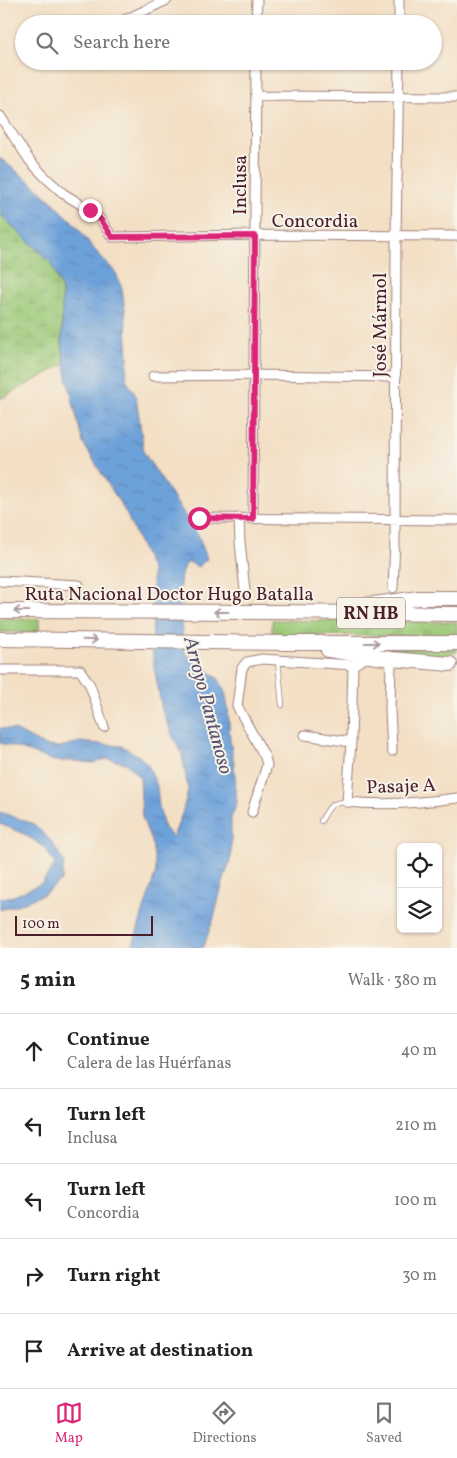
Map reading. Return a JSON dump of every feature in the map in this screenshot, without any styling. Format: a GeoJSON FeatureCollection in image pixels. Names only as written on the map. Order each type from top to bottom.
{"type":"FeatureCollection","features":[{"type":"Feature","properties":{"kind":"highway"},"geometry":{"type":"LineString","coordinates":[[285,612],[418,598],[457,598]]}},
{"type":"Feature","properties":{"kind":"highway","name":"Ruta Nacional Doctor Hugo Batalla"},"geometry":{"type":"LineString","coordinates":[[0,611],[457,614]]}},
{"type":"Feature","properties":{"kind":"highway","name":"RN HB"},"geometry":{"type":"LineString","coordinates":[[0,638],[288,643],[457,643]]}},
{"type":"Feature","properties":{"kind":"highway"},"geometry":{"type":"LineString","coordinates":[[288,643],[391,659],[450,664]]}},
{"type":"Feature","properties":{"kind":"street"},"geometry":{"type":"LineString","coordinates":[[135,15],[167,0]]}},
{"type":"Feature","properties":{"kind":"street"},"geometry":{"type":"LineString","coordinates":[[256,15],[257,0]]}},
{"type":"Feature","properties":{"kind":"street"},"geometry":{"type":"LineString","coordinates":[[399,0],[399,15]]}},
{"type":"Feature","properties":{"kind":"street","name":"Inclusa"},"geometry":{"type":"LineString","coordinates":[[253,519],[256,70]]}},
{"type":"Feature","properties":{"kind":"street","name":"José Mármol"},"geometry":{"type":"LineString","coordinates":[[393,588],[399,70]]}},
{"type":"Feature","properties":{"kind":"street"},"geometry":{"type":"LineString","coordinates":[[256,96],[457,97]]}},
{"type":"Feature","properties":{"kind":"street","name":"Concordia"},"geometry":{"type":"LineString","coordinates":[[0,116],[35,167],[64,194],[90,210],[101,220],[112,237],[457,236]]}},
{"type":"Feature","properties":{"kind":"street"},"geometry":{"type":"LineString","coordinates":[[154,376],[396,377]]}},
{"type":"Feature","properties":{"kind":"street"},"geometry":{"type":"LineString","coordinates":[[199,518],[457,520]]}},
{"type":"Feature","properties":{"kind":"street"},"geometry":{"type":"LineString","coordinates":[[239,518],[245,591]]}},
{"type":"Feature","properties":{"kind":"street","name":"Ruta Nacional Doctor Hugo Batalla"},"geometry":{"type":"LineString","coordinates":[[0,582],[79,585]]}},
{"type":"Feature","properties":{"kind":"street"},"geometry":{"type":"LineString","coordinates":[[252,812],[267,765],[237,706],[240,677],[246,662],[262,659],[353,665],[369,656]]}},
{"type":"Feature","properties":{"kind":"street"},"geometry":{"type":"LineString","coordinates":[[391,659],[390,708],[392,751]]}},
{"type":"Feature","properties":{"kind":"street"},"geometry":{"type":"LineString","coordinates":[[347,802],[353,665]]}},
{"type":"Feature","properties":{"kind":"street"},"geometry":{"type":"LineString","coordinates":[[0,670],[80,670],[90,685],[104,728]]}},
{"type":"Feature","properties":{"kind":"street"},"geometry":{"type":"LineString","coordinates":[[305,735],[351,742]]}},
{"type":"Feature","properties":{"kind":"street","name":"Pasaje A"},"geometry":{"type":"LineString","coordinates":[[347,802],[372,805],[398,805],[457,798]]}},
{"type":"Feature","properties":{"kind":"lane"},"geometry":{"type":"LineString","coordinates":[[278,660],[282,706]]}},
{"type":"Feature","properties":{"kind":"lane"},"geometry":{"type":"LineString","coordinates":[[321,821],[329,806],[338,802],[347,802]]}},
{"type":"Feature","properties":{"kind":"green space"},"geometry":{"type":"Polygon","coordinates":[[[0,214],[51,263],[62,290],[62,344],[65,364],[0,399],[0,214]]]}},
{"type":"Feature","properties":{"kind":"green space"},"geometry":{"type":"Polygon","coordinates":[[[0,618],[39,619],[39,633],[0,632],[0,618]]]}},
{"type":"Feature","properties":{"kind":"green space"},"geometry":{"type":"Polygon","coordinates":[[[272,620],[457,622],[457,636],[272,635],[272,620]]]}},
{"type":"Feature","properties":{"kind":"green space"},"geometry":{"type":"Polygon","coordinates":[[[377,648],[457,648],[457,652],[451,653],[449,660],[367,651],[377,648]]]}},
{"type":"Feature","properties":{"kind":"water","name":"Arroyo Pantanoso"},"geometry":{"type":"Polygon","coordinates":[[[0,158],[56,205],[74,223],[116,273],[122,289],[125,310],[128,358],[126,379],[136,396],[144,453],[199,537],[207,559],[198,567],[189,562],[184,566],[181,574],[180,608],[182,634],[185,653],[218,678],[225,691],[237,803],[231,818],[231,857],[214,918],[203,948],[132,948],[156,871],[152,843],[142,817],[140,778],[126,763],[107,759],[93,763],[54,761],[0,743],[0,728],[15,730],[45,746],[60,747],[80,742],[122,746],[139,756],[148,765],[157,786],[164,828],[173,837],[182,814],[188,790],[182,754],[162,710],[153,660],[152,571],[126,513],[83,443],[67,378],[62,344],[62,290],[51,263],[0,214],[0,158]]]}},
{"type":"Feature","properties":{"kind":"water"},"geometry":{"type":"Polygon","coordinates":[[[0,812],[34,824],[51,841],[64,862],[62,880],[44,894],[0,910],[0,898],[14,896],[42,883],[55,864],[44,847],[24,834],[0,824],[0,812]]]}},
{"type":"Feature","properties":{"kind":"route"},"geometry":{"type":"LineString","coordinates":[[90,210],[101,220],[112,237],[255,236],[253,519],[199,518]]}}]}
